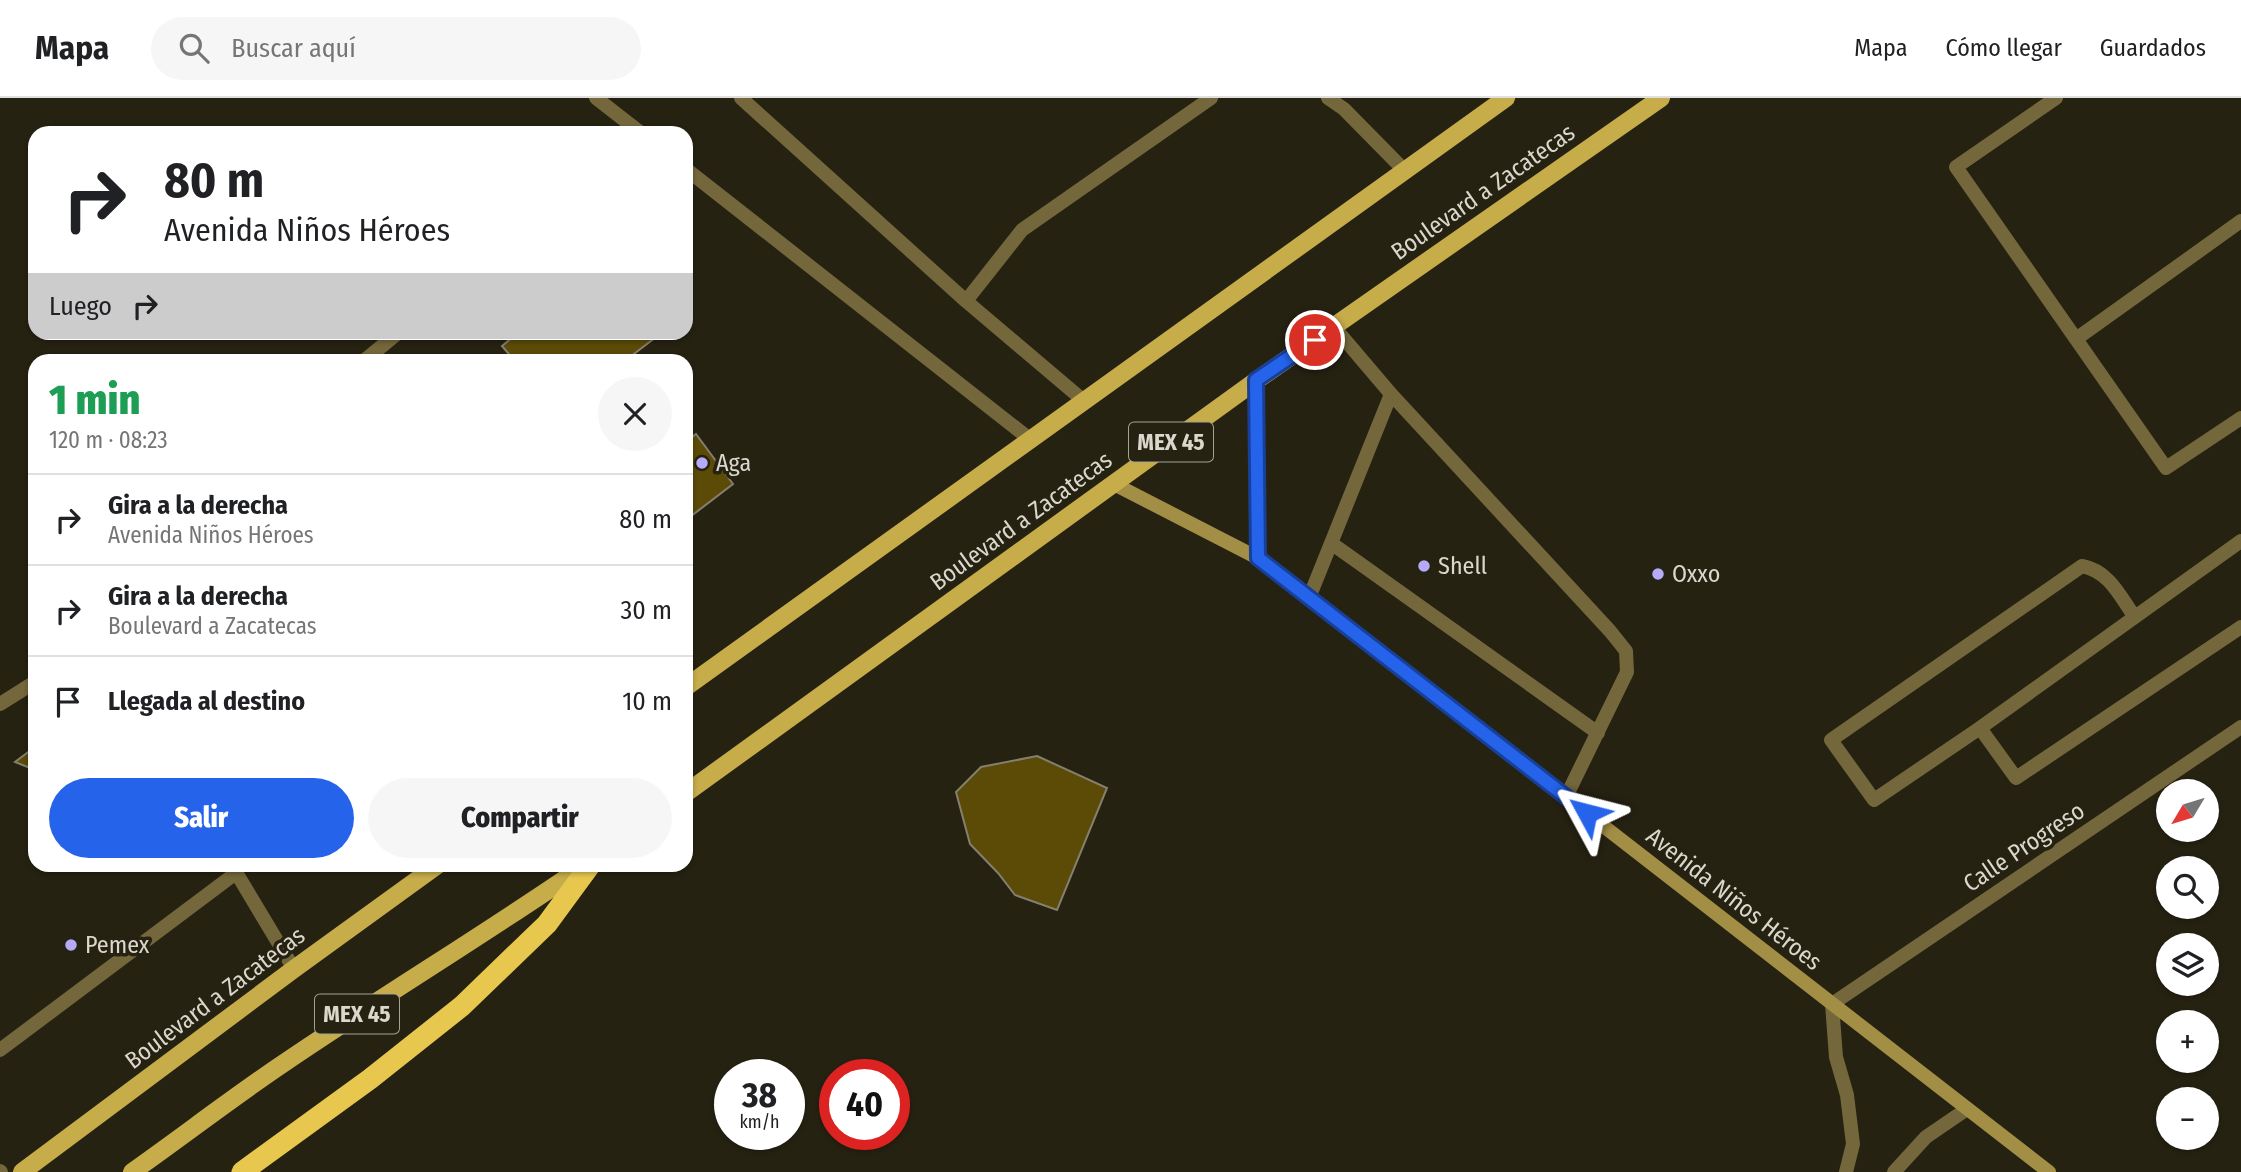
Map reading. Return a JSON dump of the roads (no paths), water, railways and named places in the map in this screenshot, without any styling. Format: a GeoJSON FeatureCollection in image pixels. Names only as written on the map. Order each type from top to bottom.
{"type":"FeatureCollection","features":[{"type":"Feature","properties":{"kind":"highway"},"geometry":{"type":"LineString","coordinates":[[242,1172],[370,1079],[462,1006],[547,924],[583,872]]}},
{"type":"Feature","properties":{"kind":"main road"},"geometry":{"type":"LineString","coordinates":[[693,682],[1506,98]]}},
{"type":"Feature","properties":{"kind":"main road","name":"Boulevard a Zacatecas"},"geometry":{"type":"LineString","coordinates":[[693,788],[1256,380],[1661,98]]}},
{"type":"Feature","properties":{"kind":"main road","name":"Boulevard a Zacatecas"},"geometry":{"type":"LineString","coordinates":[[22,1172],[428,872]]}},
{"type":"Feature","properties":{"kind":"main road","name":"MEX 45"},"geometry":{"type":"LineString","coordinates":[[132,1172],[292,1058],[577,872]]}},
{"type":"Feature","properties":{"kind":"street"},"geometry":{"type":"LineString","coordinates":[[596,98],[632,126]]}},
{"type":"Feature","properties":{"kind":"street"},"geometry":{"type":"LineString","coordinates":[[741,98],[966,301],[1084,401]]}},
{"type":"Feature","properties":{"kind":"street"},"geometry":{"type":"LineString","coordinates":[[966,301],[1022,230],[1211,98]]}},
{"type":"Feature","properties":{"kind":"street"},"geometry":{"type":"LineString","coordinates":[[1328,98],[1344,109],[1405,171]]}},
{"type":"Feature","properties":{"kind":"street"},"geometry":{"type":"LineString","coordinates":[[2056,98],[1956,167],[2166,468],[2241,418]]}},
{"type":"Feature","properties":{"kind":"street"},"geometry":{"type":"LineString","coordinates":[[693,174],[1031,439]]}},
{"type":"Feature","properties":{"kind":"street"},"geometry":{"type":"LineString","coordinates":[[2076,339],[2241,221]]}},
{"type":"Feature","properties":{"kind":"street"},"geometry":{"type":"LineString","coordinates":[[1334,327],[1391,394],[1626,651],[1627,672],[1566,797]]}},
{"type":"Feature","properties":{"kind":"street"},"geometry":{"type":"LineString","coordinates":[[372,354],[389,340]]}},
{"type":"Feature","properties":{"kind":"street"},"geometry":{"type":"LineString","coordinates":[[1256,380],[1258,558]]}},
{"type":"Feature","properties":{"kind":"street"},"geometry":{"type":"LineString","coordinates":[[1309,598],[1391,394]]}},
{"type":"Feature","properties":{"kind":"street","name":"Avenida Niños Héroes"},"geometry":{"type":"LineString","coordinates":[[1114,484],[1258,558],[2049,1172]]}},
{"type":"Feature","properties":{"kind":"street"},"geometry":{"type":"LineString","coordinates":[[2134,616],[2105,576],[2094,568],[2082,566],[1830,740],[1874,800],[1980,729],[2241,541]]}},
{"type":"Feature","properties":{"kind":"street"},"geometry":{"type":"LineString","coordinates":[[1331,543],[1598,733]]}},
{"type":"Feature","properties":{"kind":"street"},"geometry":{"type":"LineString","coordinates":[[1980,729],[2016,778],[2241,627]]}},
{"type":"Feature","properties":{"kind":"street"},"geometry":{"type":"LineString","coordinates":[[0,704],[28,686]]}},
{"type":"Feature","properties":{"kind":"street","name":"Calle Progreso"},"geometry":{"type":"LineString","coordinates":[[1832,1004],[2241,727]]}},
{"type":"Feature","properties":{"kind":"street"},"geometry":{"type":"LineString","coordinates":[[0,1049],[230,872]]}},
{"type":"Feature","properties":{"kind":"street"},"geometry":{"type":"LineString","coordinates":[[236,872],[294,969]]}},
{"type":"Feature","properties":{"kind":"street"},"geometry":{"type":"LineString","coordinates":[[1832,1004],[1836,1057],[1847,1094],[1853,1144],[1846,1172]]}},
{"type":"Feature","properties":{"kind":"street"},"geometry":{"type":"LineString","coordinates":[[1894,1172],[1926,1137],[1967,1109]]}},
{"type":"Feature","properties":{"kind":"place","name":"Aga"},"geometry":{"type":"Point","coordinates":[702,463]}},
{"type":"Feature","properties":{"kind":"place","name":"Shell"},"geometry":{"type":"Point","coordinates":[1424,566]}},
{"type":"Feature","properties":{"kind":"place","name":"Oxxo"},"geometry":{"type":"Point","coordinates":[1658,574]}},
{"type":"Feature","properties":{"kind":"place","name":"Pemex"},"geometry":{"type":"Point","coordinates":[71,945]}}]}
